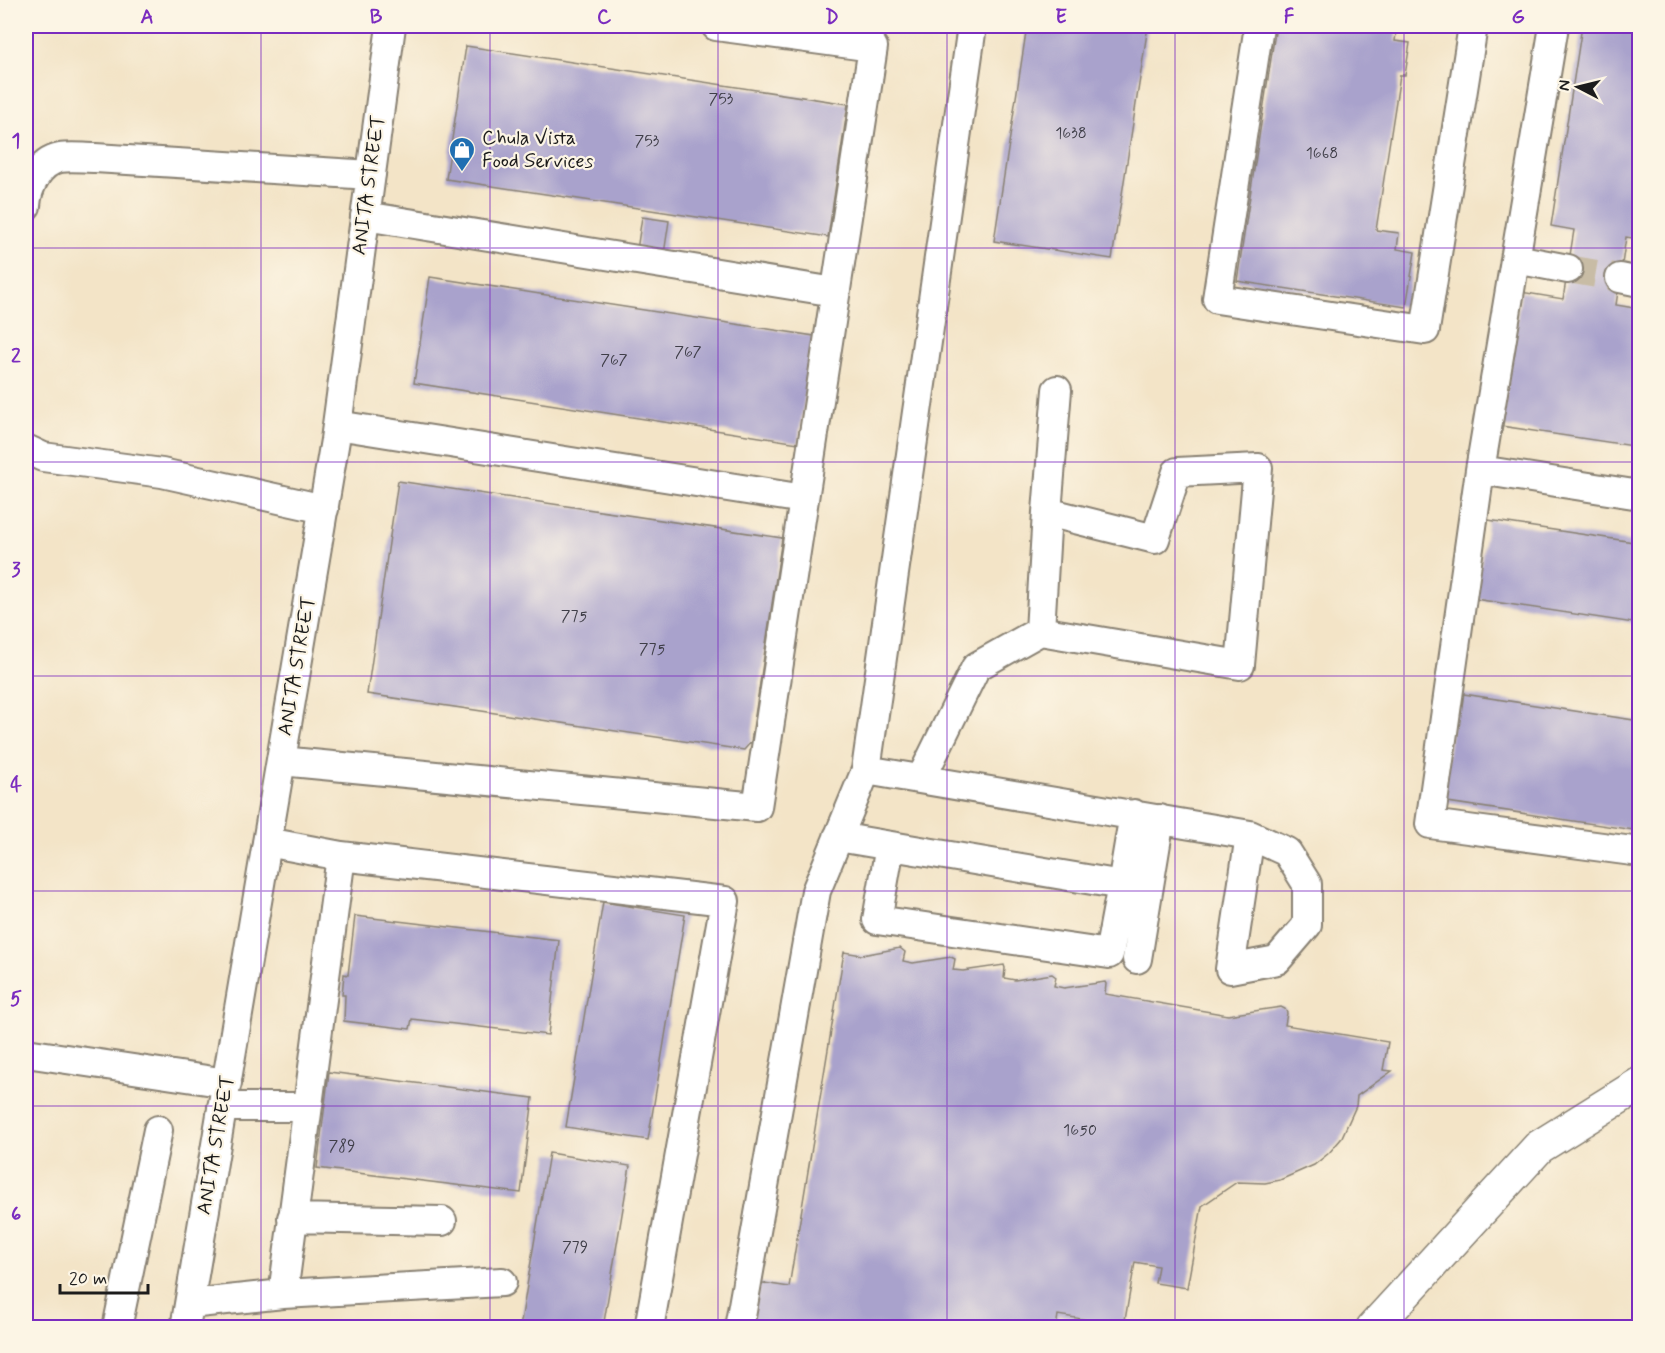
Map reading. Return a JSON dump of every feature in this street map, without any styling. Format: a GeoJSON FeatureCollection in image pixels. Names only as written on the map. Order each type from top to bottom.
{"type":"FeatureCollection","features":[{"type":"Feature","properties":{"kind":"highway"},"geometry":{"type":"LineString","coordinates":[[1373,1328],[1539,1147],[1640,1084]]}},
{"type":"Feature","properties":{"kind":"street","name":"ANITA STREET"},"geometry":{"type":"LineString","coordinates":[[187,1316],[324,509],[391,26]]}},
{"type":"Feature","properties":{"kind":"street"},"geometry":{"type":"LineString","coordinates":[[281,761],[757,807],[876,36],[716,26]]}},
{"type":"Feature","properties":{"kind":"street"},"geometry":{"type":"LineString","coordinates":[[739,1328],[816,891],[866,770],[972,26]]}},
{"type":"Feature","properties":{"kind":"street"},"geometry":{"type":"LineString","coordinates":[[1259,26],[1216,299],[1425,330],[1473,26]]}},
{"type":"Feature","properties":{"kind":"street"},"geometry":{"type":"LineString","coordinates":[[1554,26],[1480,470],[1430,824],[1640,852]]}},
{"type":"Feature","properties":{"kind":"street"},"geometry":{"type":"LineString","coordinates":[[26,207],[27,195],[41,168],[59,158],[95,158],[371,175]]}},
{"type":"Feature","properties":{"kind":"street"},"geometry":{"type":"LineString","coordinates":[[365,216],[836,292]]}},
{"type":"Feature","properties":{"kind":"street"},"geometry":{"type":"LineString","coordinates":[[1516,259],[1568,268]]}},
{"type":"Feature","properties":{"kind":"street"},"geometry":{"type":"LineString","coordinates":[[1040,631],[1057,390]]}},
{"type":"Feature","properties":{"kind":"street"},"geometry":{"type":"LineString","coordinates":[[337,425],[804,499]]}},
{"type":"Feature","properties":{"kind":"street"},"geometry":{"type":"LineString","coordinates":[[26,449],[43,457],[162,473],[324,509]]}},
{"type":"Feature","properties":{"kind":"street"},"geometry":{"type":"LineString","coordinates":[[921,779],[976,667],[1040,631],[1240,665],[1258,468],[1177,472],[1155,539],[1047,512]]}},
{"type":"Feature","properties":{"kind":"street"},"geometry":{"type":"LineString","coordinates":[[1480,470],[1640,495]]}},
{"type":"Feature","properties":{"kind":"street"},"geometry":{"type":"LineString","coordinates":[[866,770],[1250,835]]}},
{"type":"Feature","properties":{"kind":"street"},"geometry":{"type":"LineString","coordinates":[[890,846],[877,920],[1109,954],[1122,885],[1147,817]]}},
{"type":"Feature","properties":{"kind":"street"},"geometry":{"type":"LineString","coordinates":[[1137,959],[1147,817]]}},
{"type":"Feature","properties":{"kind":"street"},"geometry":{"type":"LineString","coordinates":[[838,837],[1122,885]]}},
{"type":"Feature","properties":{"kind":"street"},"geometry":{"type":"LineString","coordinates":[[267,842],[341,856],[725,901],[650,1328]]}},
{"type":"Feature","properties":{"kind":"street"},"geometry":{"type":"LineString","coordinates":[[282,1294],[341,856]]}},
{"type":"Feature","properties":{"kind":"street"},"geometry":{"type":"LineString","coordinates":[[26,1053],[224,1095],[308,1107]]}},
{"type":"Feature","properties":{"kind":"street"},"geometry":{"type":"LineString","coordinates":[[117,1328],[158,1130]]}},
{"type":"Feature","properties":{"kind":"street"},"geometry":{"type":"LineString","coordinates":[[292,1218],[442,1221]]}},
{"type":"Feature","properties":{"kind":"street"},"geometry":{"type":"LineString","coordinates":[[187,1316],[282,1294],[502,1282]]}},
{"type":"Feature","properties":{"kind":"building"},"geometry":{"type":"Polygon","coordinates":[[[1027,26],[1148,26],[1112,259],[994,241],[1027,26]]]}},
{"type":"Feature","properties":{"kind":"building"},"geometry":{"type":"Polygon","coordinates":[[[1276,26],[1397,26],[1395,41],[1410,43],[1405,75],[1400,75],[1376,230],[1399,233],[1397,249],[1415,252],[1406,307],[1237,281],[1276,26]]]}},
{"type":"Feature","properties":{"kind":"building"},"geometry":{"type":"Polygon","coordinates":[[[1582,26],[1640,26],[1640,239],[1626,237],[1616,305],[1640,309],[1640,447],[1501,426],[1521,292],[1563,299],[1574,230],[1551,226],[1582,26]]]}},
{"type":"Feature","properties":{"kind":"building"},"geometry":{"type":"Polygon","coordinates":[[[466,46],[848,104],[828,237],[446,179],[466,46]]]}},
{"type":"Feature","properties":{"kind":"building"},"geometry":{"type":"Polygon","coordinates":[[[642,217],[669,221],[664,254],[637,250],[642,217]]]}},
{"type":"Feature","properties":{"kind":"building"},"geometry":{"type":"Polygon","coordinates":[[[430,277],[814,336],[798,443],[414,383],[430,277]]]}},
{"type":"Feature","properties":{"kind":"building"},"geometry":{"type":"Polygon","coordinates":[[[398,481],[782,538],[751,742],[744,750],[367,694],[398,481]]]}},
{"type":"Feature","properties":{"kind":"building"},"geometry":{"type":"Polygon","coordinates":[[[1488,520],[1640,543],[1640,624],[1475,599],[1488,520]]]}},
{"type":"Feature","properties":{"kind":"building"},"geometry":{"type":"Polygon","coordinates":[[[1457,693],[1640,721],[1640,831],[1441,801],[1457,693]]]}},
{"type":"Feature","properties":{"kind":"building"},"geometry":{"type":"Polygon","coordinates":[[[603,902],[685,915],[648,1140],[566,1127],[603,902]]]}},
{"type":"Feature","properties":{"kind":"building"},"geometry":{"type":"Polygon","coordinates":[[[355,916],[559,940],[548,1035],[412,1019],[410,1029],[344,1021],[345,995],[342,995],[344,974],[348,975],[355,916]]]}},
{"type":"Feature","properties":{"kind":"building"},"geometry":{"type":"Polygon","coordinates":[[[900,948],[905,952],[903,961],[913,963],[951,957],[955,959],[953,970],[963,971],[1004,965],[1004,978],[1015,980],[1052,974],[1056,977],[1054,986],[1064,988],[1105,982],[1105,994],[1228,1015],[1281,1007],[1287,1013],[1285,1025],[1388,1042],[1383,1070],[1392,1071],[1357,1096],[1356,1106],[1341,1139],[1314,1165],[1280,1180],[1265,1183],[1237,1182],[1202,1206],[1187,1288],[1155,1283],[1158,1266],[1135,1262],[1124,1326],[1058,1315],[1056,1328],[743,1328],[751,1281],[789,1287],[844,952],[862,955],[900,948]]]}},
{"type":"Feature","properties":{"kind":"building"},"geometry":{"type":"Polygon","coordinates":[[[329,1072],[533,1098],[521,1193],[317,1168],[329,1072]]]}},
{"type":"Feature","properties":{"kind":"building"},"geometry":{"type":"Polygon","coordinates":[[[549,1153],[630,1166],[603,1328],[520,1328],[549,1153]]]}},
{"type":"Feature","properties":{"kind":"tunnel"},"geometry":{"type":"LineString","coordinates":[[1568,269],[1620,278]]}},
{"type":"Feature","properties":{"kind":"place","name":"Chula Vista Food Services"},"geometry":{"type":"Point","coordinates":[462,173]}}]}
